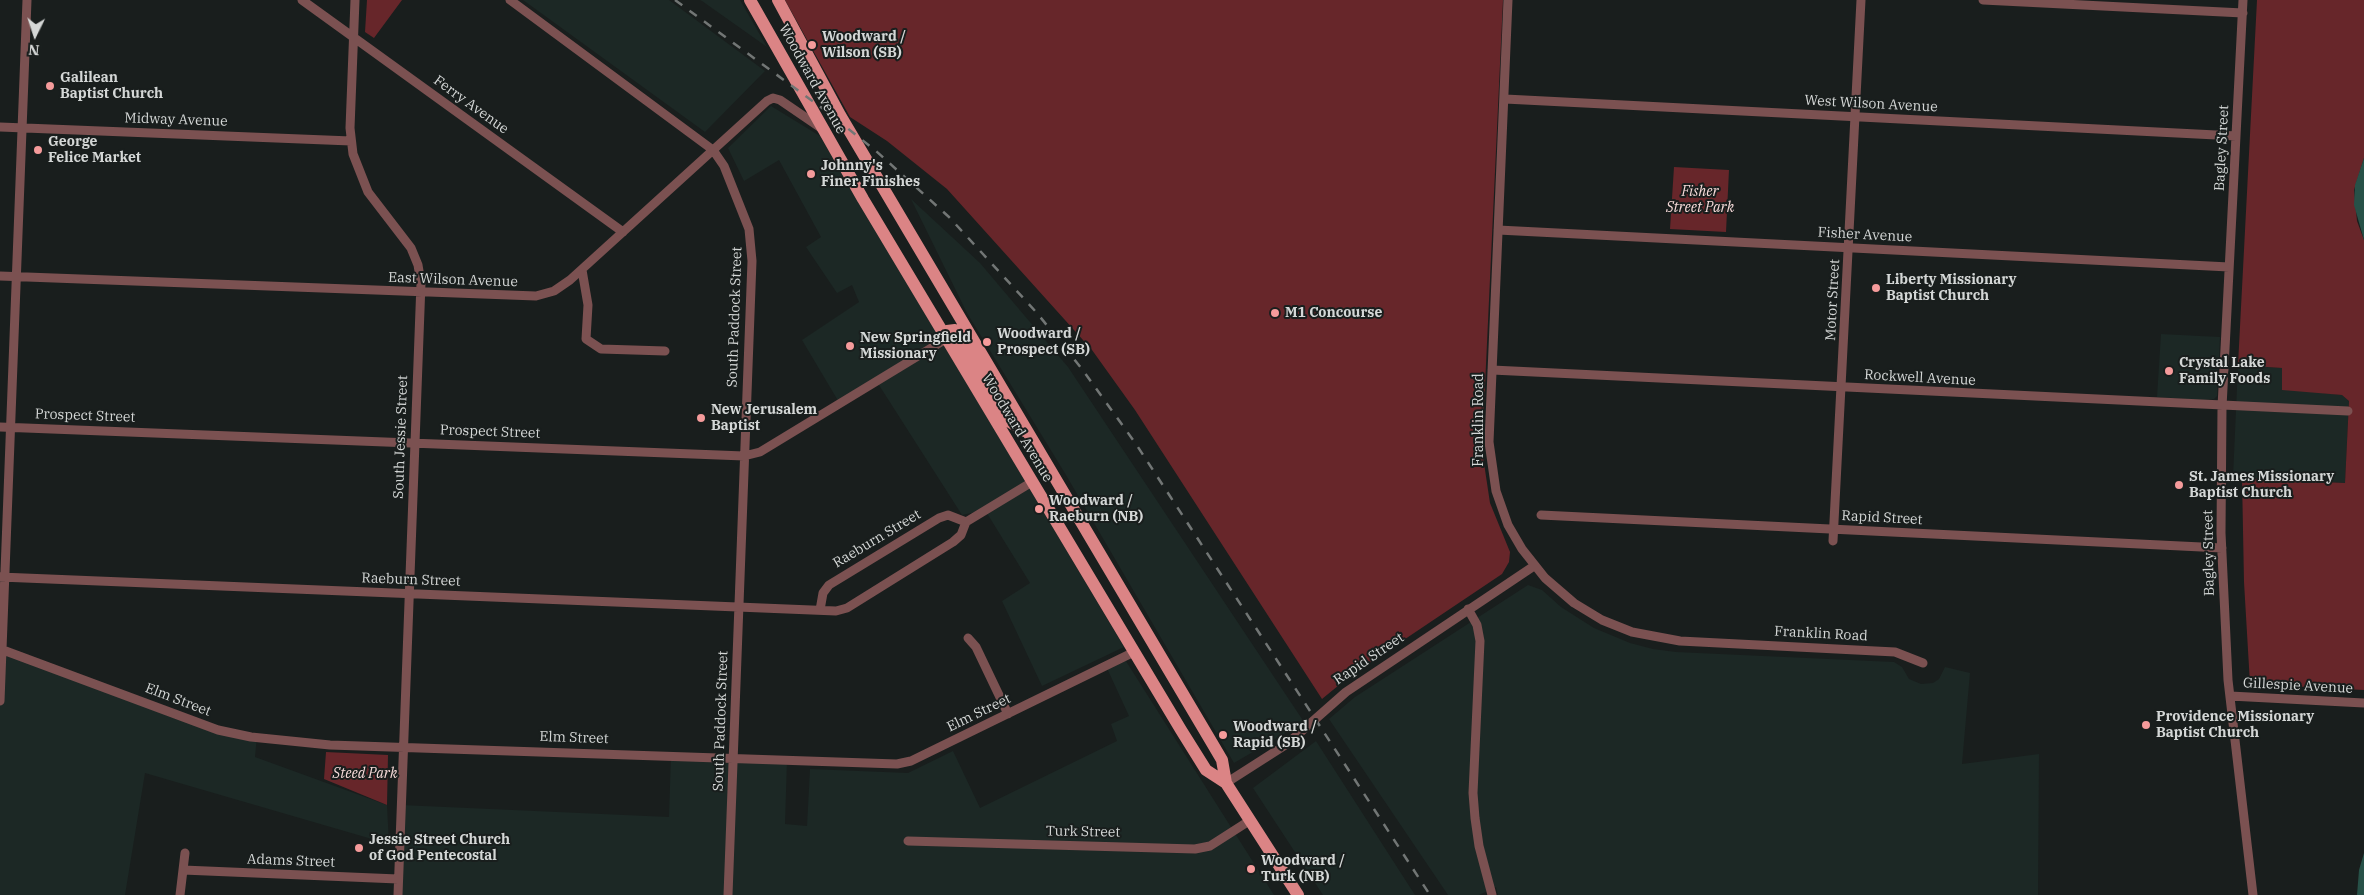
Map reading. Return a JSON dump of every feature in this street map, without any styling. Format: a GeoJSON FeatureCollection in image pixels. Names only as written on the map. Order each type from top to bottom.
{"type":"FeatureCollection","features":[{"type":"Feature","properties":{"kind":"main road","name":"Woodward Avenue"},"geometry":{"type":"LineString","coordinates":[[750,0],[822,129],[1134,652],[1206,770],[1226,783]]}},
{"type":"Feature","properties":{"kind":"main road","name":"Woodward Avenue"},"geometry":{"type":"LineString","coordinates":[[778,0],[816,74],[1218,752],[1222,760],[1226,783],[1298,895]]}},
{"type":"Feature","properties":{"kind":"main road"},"geometry":{"type":"LineString","coordinates":[[946,339],[947,331],[955,330],[1010,422],[1027,432]]}},
{"type":"Feature","properties":{"kind":"main road"},"geometry":{"type":"LineString","coordinates":[[1032,482],[1044,485],[1078,543],[1084,545],[1090,537]]}},
{"type":"Feature","properties":{"kind":"street"},"geometry":{"type":"LineString","coordinates":[[0,701],[3,650],[3,577],[11,427],[27,0]]}},
{"type":"Feature","properties":{"kind":"street","name":"Ferry Avenue"},"geometry":{"type":"LineString","coordinates":[[302,0],[623,232]]}},
{"type":"Feature","properties":{"kind":"street","name":"South Jessie Street"},"geometry":{"type":"LineString","coordinates":[[355,0],[351,141],[357,167],[368,192],[405,238],[414,254],[419,271],[421,292],[398,895]]}},
{"type":"Feature","properties":{"kind":"street","name":"South Paddock Street"},"geometry":{"type":"LineString","coordinates":[[510,0],[713,150],[728,175],[748,224],[752,241],[728,895]]}},
{"type":"Feature","properties":{"kind":"street","name":"Franklin Road"},"geometry":{"type":"LineString","coordinates":[[1508,0],[1489,442],[1494,480],[1508,525],[1534,566],[1561,594],[1588,612],[1617,627],[1648,636],[1680,641],[1895,652],[1923,663]]}},
{"type":"Feature","properties":{"kind":"street","name":"Motor Street"},"geometry":{"type":"LineString","coordinates":[[1833,541],[1862,0]]}},
{"type":"Feature","properties":{"kind":"street"},"geometry":{"type":"LineString","coordinates":[[1983,0],[2242,13]]}},
{"type":"Feature","properties":{"kind":"street","name":"Bagley Street"},"geometry":{"type":"LineString","coordinates":[[2243,0],[2222,407],[2222,548],[2230,696],[2253,895]]}},
{"type":"Feature","properties":{"kind":"street","name":"East Wilson Avenue"},"geometry":{"type":"LineString","coordinates":[[0,276],[536,296],[560,288],[582,270],[766,101],[772,98],[780,100],[822,129]]}},
{"type":"Feature","properties":{"kind":"street","name":"West Wilson Avenue"},"geometry":{"type":"LineString","coordinates":[[1504,99],[2236,136]]}},
{"type":"Feature","properties":{"kind":"street","name":"Midway Avenue"},"geometry":{"type":"LineString","coordinates":[[0,127],[351,141]]}},
{"type":"Feature","properties":{"kind":"street","name":"Fisher Avenue"},"geometry":{"type":"LineString","coordinates":[[1498,230],[2230,267]]}},
{"type":"Feature","properties":{"kind":"street"},"geometry":{"type":"LineString","coordinates":[[582,270],[588,305],[586,339],[601,349],[665,352]]}},
{"type":"Feature","properties":{"kind":"street","name":"Prospect Street"},"geometry":{"type":"LineString","coordinates":[[0,427],[744,456],[760,452],[946,339]]}},
{"type":"Feature","properties":{"kind":"street","name":"Rockwell Avenue"},"geometry":{"type":"LineString","coordinates":[[1492,370],[2348,412]]}},
{"type":"Feature","properties":{"kind":"street","name":"Raeburn Street"},"geometry":{"type":"LineString","coordinates":[[3,577],[836,611],[847,608],[953,542],[961,535],[966,522],[1032,482]]}},
{"type":"Feature","properties":{"kind":"street","name":"Raeburn Street"},"geometry":{"type":"LineString","coordinates":[[820,610],[823,593],[829,586],[939,518],[948,515],[966,522]]}},
{"type":"Feature","properties":{"kind":"street","name":"Rapid Street"},"geometry":{"type":"LineString","coordinates":[[1542,515],[2222,548]]}},
{"type":"Feature","properties":{"kind":"street","name":"Rapid Street"},"geometry":{"type":"LineString","coordinates":[[1226,783],[1286,744],[1346,692],[1534,566]]}},
{"type":"Feature","properties":{"kind":"street"},"geometry":{"type":"LineString","coordinates":[[1468,609],[1477,625],[1480,641],[1473,793],[1474,818],[1492,895]]}},
{"type":"Feature","properties":{"kind":"street"},"geometry":{"type":"LineString","coordinates":[[968,638],[976,647],[1008,714]]}},
{"type":"Feature","properties":{"kind":"street","name":"Elm Street"},"geometry":{"type":"LineString","coordinates":[[3,650],[224,732],[330,745],[902,763],[1008,714],[1134,652]]}},
{"type":"Feature","properties":{"kind":"street","name":"Gillespie Avenue"},"geometry":{"type":"LineString","coordinates":[[2230,696],[2364,703]]}},
{"type":"Feature","properties":{"kind":"street","name":"Turk Street"},"geometry":{"type":"LineString","coordinates":[[908,841],[1195,849],[1210,846],[1249,821]]}},
{"type":"Feature","properties":{"kind":"street"},"geometry":{"type":"LineString","coordinates":[[180,895],[185,853]]}},
{"type":"Feature","properties":{"kind":"street","name":"Adams Street"},"geometry":{"type":"LineString","coordinates":[[183,870],[398,879]]}},
{"type":"Feature","properties":{"kind":"shaded area"},"geometry":{"type":"Polygon","coordinates":[[[523,0],[669,0],[765,71],[705,132],[523,0]]]}},
{"type":"Feature","properties":{"kind":"shaded area"},"geometry":{"type":"Polygon","coordinates":[[[700,0],[740,0],[767,47],[702,1],[700,0]]]}},
{"type":"Feature","properties":{"kind":"shaded area"},"geometry":{"type":"Polygon","coordinates":[[[771,106],[820,136],[1124,647],[1042,686],[1002,601],[1030,583],[985,510],[962,515],[877,382],[840,404],[802,340],[859,302],[852,285],[837,293],[806,247],[821,237],[779,160],[744,181],[728,148],[771,106]]]}},
{"type":"Feature","properties":{"kind":"shaded area"},"geometry":{"type":"Polygon","coordinates":[[[2364,158],[2364,240],[2354,205],[2355,185],[2364,158]]]}},
{"type":"Feature","properties":{"kind":"shaded area"},"geometry":{"type":"Polygon","coordinates":[[[911,199],[980,263],[1068,367],[1304,722],[1234,763],[1066,475],[967,313],[911,199]]]}},
{"type":"Feature","properties":{"kind":"shaded area"},"geometry":{"type":"Polygon","coordinates":[[[2161,334],[2220,337],[2217,396],[2214,399],[2157,397],[2161,334]]]}},
{"type":"Feature","properties":{"kind":"shaded area"},"geometry":{"type":"Polygon","coordinates":[[[2238,365],[2282,368],[2323,393],[2342,395],[2349,401],[2345,483],[2233,477],[2238,365]]]}},
{"type":"Feature","properties":{"kind":"shaded area"},"geometry":{"type":"Polygon","coordinates":[[[0,575],[5,576],[1,649],[215,729],[257,736],[255,757],[387,805],[389,844],[145,773],[125,895],[0,895],[0,575]]]}},
{"type":"Feature","properties":{"kind":"shaded area"},"geometry":{"type":"Polygon","coordinates":[[[1528,585],[1542,590],[1561,607],[1594,628],[1630,643],[1653,649],[1676,652],[1894,662],[1902,667],[1909,679],[1921,684],[1933,683],[1939,679],[1945,667],[1970,673],[1962,764],[2039,754],[2038,895],[1498,895],[1496,887],[1479,895],[1448,895],[1329,719],[1355,697],[1528,585]]]}},
{"type":"Feature","properties":{"kind":"shaded area"},"geometry":{"type":"Polygon","coordinates":[[[1124,658],[1274,895],[398,895],[401,805],[669,817],[671,755],[787,760],[785,824],[807,826],[810,769],[908,773],[953,751],[980,808],[1117,741],[1111,724],[1129,716],[1106,666],[1124,658]]]}},
{"type":"Feature","properties":{"kind":"shaded area"},"geometry":{"type":"Polygon","coordinates":[[[1316,741],[1415,895],[1323,895],[1253,788],[1316,741]]]}},
{"type":"Feature","properties":{"kind":"shaded area"},"geometry":{"type":"Polygon","coordinates":[[[2364,853],[2364,895],[2357,895],[2359,870],[2364,853]]]}},
{"type":"Feature","properties":{"kind":"green space"},"geometry":{"type":"Polygon","coordinates":[[[367,0],[402,0],[374,38],[365,32],[367,0]]]}},
{"type":"Feature","properties":{"kind":"green space","name":"M1 Concourse"},"geometry":{"type":"Polygon","coordinates":[[[785,0],[1503,0],[1482,450],[1490,503],[1510,552],[1509,562],[1502,574],[1350,676],[1322,699],[1135,410],[1092,350],[947,189],[887,141],[850,117],[785,0]]]}},
{"type":"Feature","properties":{"kind":"green space"},"geometry":{"type":"Polygon","coordinates":[[[2257,0],[2364,0],[2364,158],[2354,190],[2357,221],[2364,240],[2364,690],[2250,684],[2244,582],[2242,478],[2345,483],[2349,401],[2342,395],[2282,390],[2282,368],[2238,365],[2257,0]]]}},
{"type":"Feature","properties":{"kind":"green space","name":"Fisher Street Park"},"geometry":{"type":"Polygon","coordinates":[[[1674,167],[1729,170],[1726,232],[1670,229],[1674,167]]]}},
{"type":"Feature","properties":{"kind":"green space","name":"Steed Park"},"geometry":{"type":"Polygon","coordinates":[[[326,752],[388,755],[387,805],[324,779],[326,752]]]}},
{"type":"Feature","properties":{"kind":"railway"},"geometry":{"type":"LineString","coordinates":[[675,0],[826,111],[876,151],[949,217],[1037,313],[1082,369],[1136,444],[1430,895]]}},
{"type":"Feature","properties":{"kind":"place","name":"Woodward / Wilson (SB)"},"geometry":{"type":"Point","coordinates":[812,45]}},
{"type":"Feature","properties":{"kind":"place","name":"Galilean Baptist Church"},"geometry":{"type":"Point","coordinates":[50,86]}},
{"type":"Feature","properties":{"kind":"place","name":"George Felice Market"},"geometry":{"type":"Point","coordinates":[38,150]}},
{"type":"Feature","properties":{"kind":"place","name":"Johnny's Finer Finishes"},"geometry":{"type":"Point","coordinates":[811,174]}},
{"type":"Feature","properties":{"kind":"place","name":"Liberty Missionary Baptist Church"},"geometry":{"type":"Point","coordinates":[1876,288]}},
{"type":"Feature","properties":{"kind":"place","name":"M1 Concourse"},"geometry":{"type":"Point","coordinates":[1275,313]}},
{"type":"Feature","properties":{"kind":"place","name":"Woodward / Prospect (SB)"},"geometry":{"type":"Point","coordinates":[987,342]}},
{"type":"Feature","properties":{"kind":"place","name":"New Springfield Missionary"},"geometry":{"type":"Point","coordinates":[850,346]}},
{"type":"Feature","properties":{"kind":"place","name":"Crystal Lake Family Foods"},"geometry":{"type":"Point","coordinates":[2169,371]}},
{"type":"Feature","properties":{"kind":"place","name":"New Jerusalem Baptist"},"geometry":{"type":"Point","coordinates":[701,418]}},
{"type":"Feature","properties":{"kind":"place","name":"St. James Missionary Baptist Church"},"geometry":{"type":"Point","coordinates":[2179,485]}},
{"type":"Feature","properties":{"kind":"place","name":"Woodward / Raeburn (NB)"},"geometry":{"type":"Point","coordinates":[1039,509]}},
{"type":"Feature","properties":{"kind":"place","name":"Providence Missionary Baptist Church"},"geometry":{"type":"Point","coordinates":[2146,725]}},
{"type":"Feature","properties":{"kind":"place","name":"Woodward / Rapid (SB)"},"geometry":{"type":"Point","coordinates":[1223,735]}},
{"type":"Feature","properties":{"kind":"place","name":"Jessie Street Church of God Pentecostal"},"geometry":{"type":"Point","coordinates":[359,848]}},
{"type":"Feature","properties":{"kind":"place","name":"Woodward / Turk (NB)"},"geometry":{"type":"Point","coordinates":[1251,869]}}]}
